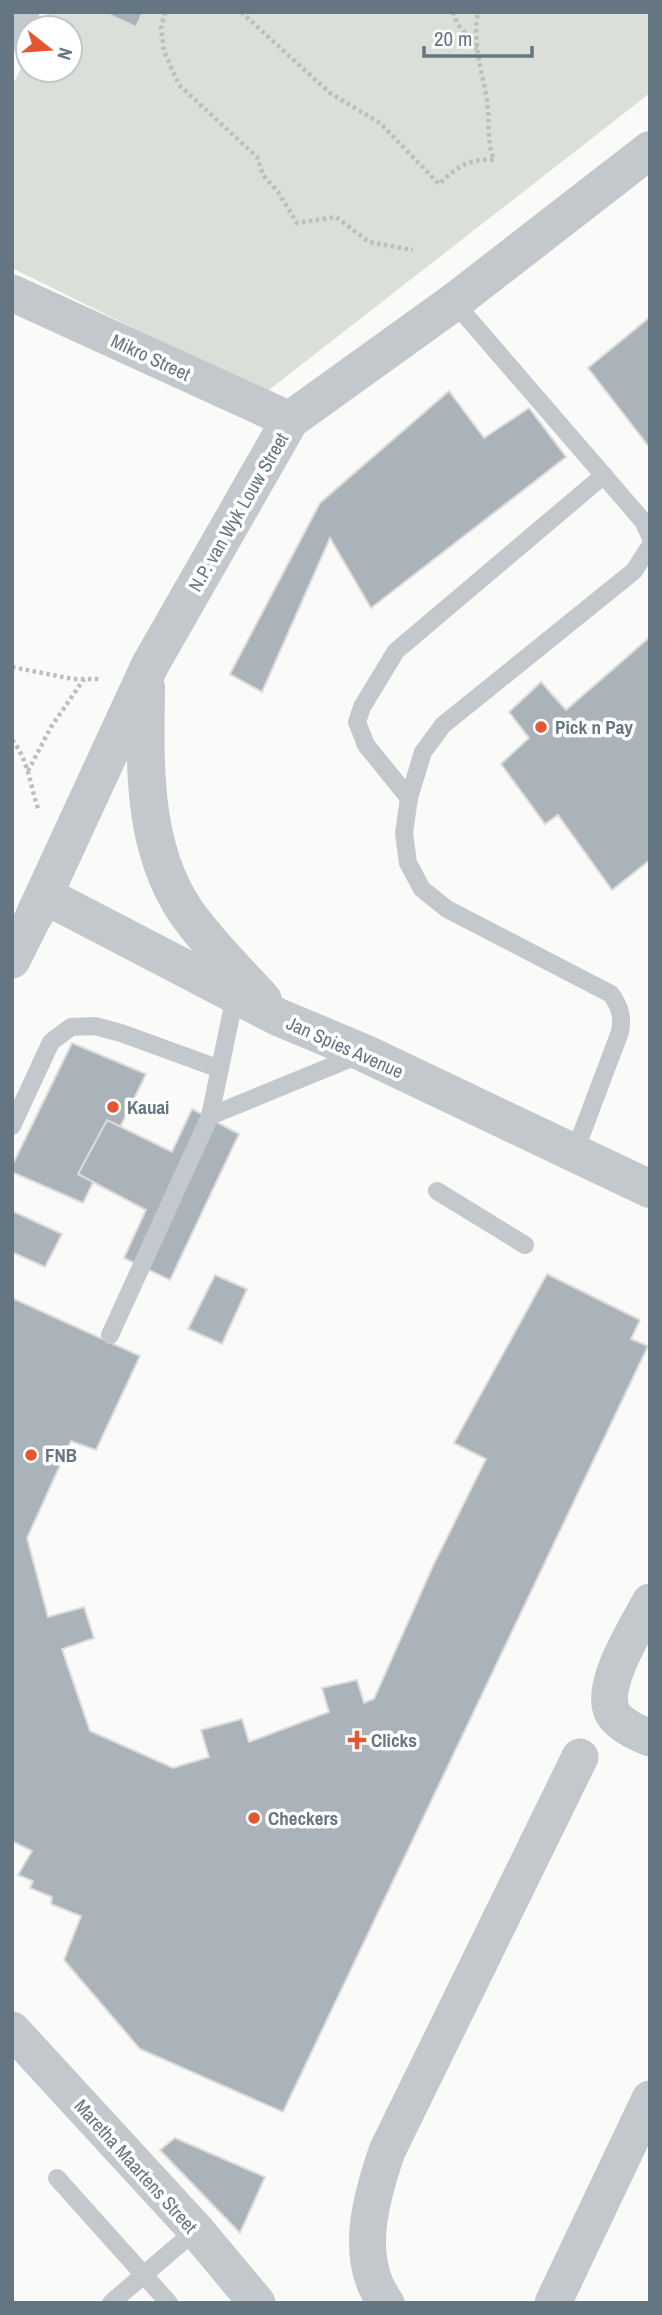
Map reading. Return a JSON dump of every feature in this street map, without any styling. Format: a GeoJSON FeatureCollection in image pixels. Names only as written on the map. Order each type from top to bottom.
{"type":"FeatureCollection","features":[{"type":"Feature","properties":{"kind":"street"},"geometry":{"type":"LineString","coordinates":[[12,32],[21,12]]}},
{"type":"Feature","properties":{"kind":"street","name":"N.P. van Wyk Louw Street"},"geometry":{"type":"LineString","coordinates":[[40,904],[150,665],[290,420],[454,302],[650,150]]}},
{"type":"Feature","properties":{"kind":"street","name":"Mikro Street"},"geometry":{"type":"LineString","coordinates":[[12,293],[290,420]]}},
{"type":"Feature","properties":{"kind":"street"},"geometry":{"type":"LineString","coordinates":[[150,665],[146,684],[145,774],[152,828],[167,875],[193,922],[278,1017]]}},
{"type":"Feature","properties":{"kind":"street"},"geometry":{"type":"LineString","coordinates":[[12,960],[40,904]]}},
{"type":"Feature","properties":{"kind":"street","name":"Jan Spies Avenue"},"geometry":{"type":"LineString","coordinates":[[40,904],[278,1017],[364,1053],[650,1189]]}},
{"type":"Feature","properties":{"kind":"street"},"geometry":{"type":"LineString","coordinates":[[650,1602],[614,1673],[609,1694],[611,1711],[620,1721],[650,1738]]}},
{"type":"Feature","properties":{"kind":"street"},"geometry":{"type":"LineString","coordinates":[[386,2303],[377,2291],[367,2245],[371,2196],[383,2162],[580,1757]]}},
{"type":"Feature","properties":{"kind":"street","name":"Maretha Maartens Street"},"geometry":{"type":"LineString","coordinates":[[12,2031],[196,2230],[257,2303]]}},
{"type":"Feature","properties":{"kind":"street"},"geometry":{"type":"LineString","coordinates":[[554,2303],[650,2099]]}},
{"type":"Feature","properties":{"kind":"lane"},"geometry":{"type":"LineString","coordinates":[[454,302],[643,521],[650,536]]}},
{"type":"Feature","properties":{"kind":"lane"},"geometry":{"type":"LineString","coordinates":[[409,798],[366,745],[357,722],[372,690],[396,651],[604,475]]}},
{"type":"Feature","properties":{"kind":"lane"},"geometry":{"type":"LineString","coordinates":[[574,1154],[620,1032],[622,1014],[618,1003],[611,995],[447,909],[422,889],[408,863],[404,833],[409,798],[423,752],[443,725],[634,571],[650,546]]}},
{"type":"Feature","properties":{"kind":"lane"},"geometry":{"type":"LineString","coordinates":[[110,1335],[210,1116],[235,996]]}},
{"type":"Feature","properties":{"kind":"lane"},"geometry":{"type":"LineString","coordinates":[[12,1126],[51,1042],[71,1027],[95,1026],[121,1033],[220,1069]]}},
{"type":"Feature","properties":{"kind":"lane"},"geometry":{"type":"LineString","coordinates":[[210,1116],[364,1053]]}},
{"type":"Feature","properties":{"kind":"lane"},"geometry":{"type":"LineString","coordinates":[[437,1191],[526,1245]]}},
{"type":"Feature","properties":{"kind":"lane"},"geometry":{"type":"LineString","coordinates":[[57,2178],[169,2303]]}},
{"type":"Feature","properties":{"kind":"lane"},"geometry":{"type":"LineString","coordinates":[[111,2303],[196,2230]]}},
{"type":"Feature","properties":{"kind":"path"},"geometry":{"type":"LineString","coordinates":[[165,12],[161,28],[164,51],[179,85],[257,158],[262,175],[278,192],[297,223],[336,217],[369,242],[413,250]]}},
{"type":"Feature","properties":{"kind":"path"},"geometry":{"type":"LineString","coordinates":[[241,12],[330,93],[380,123],[439,184],[462,164],[476,158],[494,160],[488,143],[487,101],[477,64],[478,12]]}},
{"type":"Feature","properties":{"kind":"path"},"geometry":{"type":"LineString","coordinates":[[453,12],[457,23],[477,49]]}},
{"type":"Feature","properties":{"kind":"path"},"geometry":{"type":"LineString","coordinates":[[12,667],[83,679],[99,679]]}},
{"type":"Feature","properties":{"kind":"path"},"geometry":{"type":"LineString","coordinates":[[28,771],[51,727],[83,679]]}},
{"type":"Feature","properties":{"kind":"path"},"geometry":{"type":"LineString","coordinates":[[12,740],[19,747],[39,811]]}},
{"type":"Feature","properties":{"kind":"shaded area"},"geometry":{"type":"Polygon","coordinates":[[[650,12],[650,93],[265,393],[12,268],[12,86],[14,82],[84,84],[84,14],[47,14],[650,12]]]}},
{"type":"Feature","properties":{"kind":"building"},"geometry":{"type":"Polygon","coordinates":[[[103,12],[143,12],[136,27],[103,12]]]}},
{"type":"Feature","properties":{"kind":"building"},"geometry":{"type":"Polygon","coordinates":[[[650,317],[650,448],[588,368],[650,317]]]}},
{"type":"Feature","properties":{"kind":"building"},"geometry":{"type":"Polygon","coordinates":[[[449,391],[484,438],[529,408],[566,457],[371,608],[330,538],[262,692],[230,674],[320,503],[449,391]]]}},
{"type":"Feature","properties":{"kind":"building"},"geometry":{"type":"Polygon","coordinates":[[[650,637],[650,860],[612,890],[558,815],[545,824],[501,764],[529,738],[509,712],[541,682],[566,710],[650,637]]]}},
{"type":"Feature","properties":{"kind":"building"},"geometry":{"type":"Polygon","coordinates":[[[72,1043],[146,1074],[83,1203],[12,1172],[12,1166],[72,1043]]]}},
{"type":"Feature","properties":{"kind":"building"},"geometry":{"type":"Polygon","coordinates":[[[192,1109],[239,1134],[170,1280],[124,1258],[146,1210],[78,1174],[107,1120],[172,1152],[192,1109]]]}},
{"type":"Feature","properties":{"kind":"building"},"geometry":{"type":"Polygon","coordinates":[[[12,1211],[62,1234],[45,1267],[12,1252],[12,1211]]]}},
{"type":"Feature","properties":{"kind":"building"},"geometry":{"type":"Polygon","coordinates":[[[547,1274],[640,1320],[631,1339],[648,1346],[283,2112],[140,2049],[64,1960],[81,1916],[51,1904],[52,1897],[30,1888],[33,1881],[18,1875],[32,1851],[12,1841],[12,1298],[140,1356],[96,1450],[71,1441],[27,1538],[48,1617],[84,1607],[94,1638],[62,1649],[90,1731],[173,1768],[209,1757],[201,1730],[242,1719],[249,1742],[329,1712],[322,1688],[357,1680],[364,1703],[374,1699],[433,1566],[486,1459],[454,1443],[547,1274]]]}},
{"type":"Feature","properties":{"kind":"building"},"geometry":{"type":"Polygon","coordinates":[[[215,1275],[247,1289],[222,1344],[188,1329],[215,1275]]]}},
{"type":"Feature","properties":{"kind":"building"},"geometry":{"type":"Polygon","coordinates":[[[175,2138],[265,2177],[240,2233],[160,2150],[175,2138]]]}},
{"type":"Feature","properties":{"kind":"place","name":"Pick n Pay"},"geometry":{"type":"Point","coordinates":[541,727]}},
{"type":"Feature","properties":{"kind":"place","name":"Kauai"},"geometry":{"type":"Point","coordinates":[113,1107]}},
{"type":"Feature","properties":{"kind":"place","name":"FNB"},"geometry":{"type":"Point","coordinates":[31,1455]}},
{"type":"Feature","properties":{"kind":"place","name":"Clicks"},"geometry":{"type":"Point","coordinates":[357,1740]}},
{"type":"Feature","properties":{"kind":"place","name":"Checkers"},"geometry":{"type":"Point","coordinates":[254,1818]}}]}
